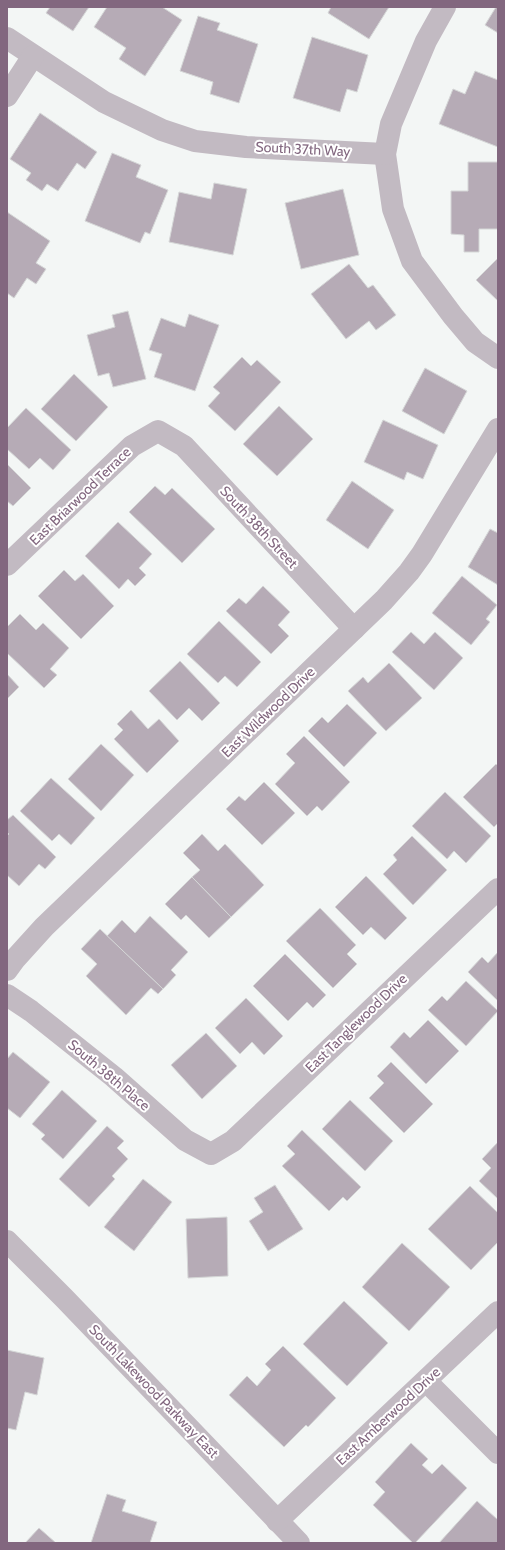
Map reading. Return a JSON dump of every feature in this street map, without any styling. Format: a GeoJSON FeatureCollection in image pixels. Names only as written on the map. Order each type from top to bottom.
{"type":"FeatureCollection","features":[{"type":"Feature","properties":{"kind":"street"},"geometry":{"type":"LineString","coordinates":[[445,7],[426,41],[391,124],[386,154],[393,209],[412,261],[453,316],[475,342],[498,358]]}},
{"type":"Feature","properties":{"kind":"street","name":"South 37th Way"},"geometry":{"type":"LineString","coordinates":[[7,38],[104,102],[162,130],[195,141],[246,147],[386,154]]}},
{"type":"Feature","properties":{"kind":"street"},"geometry":{"type":"LineString","coordinates":[[7,96],[33,56]]}},
{"type":"Feature","properties":{"kind":"street","name":"East Wildwood Drive"},"geometry":{"type":"LineString","coordinates":[[7,970],[14,959],[50,921],[384,600],[409,572],[422,554],[498,429]]}},
{"type":"Feature","properties":{"kind":"street","name":"South 38th Street"},"geometry":{"type":"LineString","coordinates":[[158,431],[184,446],[354,629]]}},
{"type":"Feature","properties":{"kind":"street","name":"East Briarwood Terrace"},"geometry":{"type":"LineString","coordinates":[[7,566],[132,446],[158,431]]}},
{"type":"Feature","properties":{"kind":"street","name":"East Tanglewood Drive"},"geometry":{"type":"LineString","coordinates":[[211,1154],[232,1141],[498,889]]}},
{"type":"Feature","properties":{"kind":"street","name":"South 38th Place"},"geometry":{"type":"LineString","coordinates":[[7,995],[31,1011],[114,1077],[185,1140],[211,1154]]}},
{"type":"Feature","properties":{"kind":"street","name":"South Lakewood Parkway East"},"geometry":{"type":"LineString","coordinates":[[7,1241],[64,1298],[299,1543]]}},
{"type":"Feature","properties":{"kind":"street","name":"East Amberwood Drive"},"geometry":{"type":"LineString","coordinates":[[277,1521],[498,1312]]}},
{"type":"Feature","properties":{"kind":"street"},"geometry":{"type":"LineString","coordinates":[[426,1380],[498,1454]]}},
{"type":"Feature","properties":{"kind":"building"},"geometry":{"type":"Polygon","coordinates":[[[50,7],[89,7],[73,31],[46,13],[50,7]]]}},
{"type":"Feature","properties":{"kind":"building"},"geometry":{"type":"Polygon","coordinates":[[[107,7],[162,7],[182,20],[145,76],[119,59],[126,48],[94,27],[107,7]]]}},
{"type":"Feature","properties":{"kind":"building"},"geometry":{"type":"Polygon","coordinates":[[[331,7],[389,7],[369,39],[328,13],[331,7]]]}},
{"type":"Feature","properties":{"kind":"building"},"geometry":{"type":"Polygon","coordinates":[[[496,7],[498,7],[498,33],[485,25],[496,7]]]}},
{"type":"Feature","properties":{"kind":"building"},"geometry":{"type":"Polygon","coordinates":[[[198,16],[220,23],[217,30],[258,44],[239,103],[210,94],[213,82],[180,71],[198,16]]]}},
{"type":"Feature","properties":{"kind":"building"},"geometry":{"type":"Polygon","coordinates":[[[312,37],[368,55],[357,92],[347,89],[340,112],[293,98],[312,37]]]}},
{"type":"Feature","properties":{"kind":"building"},"geometry":{"type":"Polygon","coordinates":[[[475,71],[498,80],[498,147],[439,124],[453,89],[465,94],[475,71]]]}},
{"type":"Feature","properties":{"kind":"building"},"geometry":{"type":"Polygon","coordinates":[[[40,113],[97,152],[85,169],[77,163],[58,191],[47,184],[42,191],[26,180],[31,173],[10,159],[40,113]]]}},
{"type":"Feature","properties":{"kind":"building"},"geometry":{"type":"Polygon","coordinates":[[[112,153],[141,165],[136,177],[168,190],[150,234],[145,232],[140,243],[85,221],[112,153]]]}},
{"type":"Feature","properties":{"kind":"building"},"geometry":{"type":"Polygon","coordinates":[[[468,162],[498,162],[498,229],[479,229],[479,252],[464,252],[464,235],[451,234],[451,191],[468,191],[468,162]]]}},
{"type":"Feature","properties":{"kind":"building"},"geometry":{"type":"Polygon","coordinates":[[[214,183],[247,189],[233,255],[169,242],[179,192],[211,199],[214,183]]]}},
{"type":"Feature","properties":{"kind":"building"},"geometry":{"type":"Polygon","coordinates":[[[343,189],[359,255],[301,269],[285,203],[343,189]]]}},
{"type":"Feature","properties":{"kind":"building"},"geometry":{"type":"Polygon","coordinates":[[[7,212],[50,241],[36,263],[46,269],[36,284],[27,278],[14,298],[7,293],[7,212]]]}},
{"type":"Feature","properties":{"kind":"building"},"geometry":{"type":"Polygon","coordinates":[[[498,258],[498,301],[476,280],[498,258]]]}},
{"type":"Feature","properties":{"kind":"building"},"geometry":{"type":"Polygon","coordinates":[[[349,264],[368,288],[373,285],[396,315],[376,330],[369,321],[346,339],[311,294],[349,264]]]}},
{"type":"Feature","properties":{"kind":"building"},"geometry":{"type":"Polygon","coordinates":[[[128,311],[146,379],[113,387],[109,373],[98,376],[87,335],[115,327],[112,315],[128,311]]]}},
{"type":"Feature","properties":{"kind":"building"},"geometry":{"type":"Polygon","coordinates":[[[189,314],[219,325],[195,391],[154,377],[162,354],[149,350],[161,318],[185,327],[189,314]]]}},
{"type":"Feature","properties":{"kind":"building"},"geometry":{"type":"Polygon","coordinates":[[[242,357],[251,366],[257,360],[281,382],[235,431],[208,406],[220,393],[213,387],[242,357]]]}},
{"type":"Feature","properties":{"kind":"building"},"geometry":{"type":"Polygon","coordinates":[[[425,368],[467,391],[444,434],[402,411],[425,368]]]}},
{"type":"Feature","properties":{"kind":"building"},"geometry":{"type":"Polygon","coordinates":[[[74,374],[108,407],[76,441],[41,409],[74,374]]]}},
{"type":"Feature","properties":{"kind":"building"},"geometry":{"type":"Polygon","coordinates":[[[279,406],[313,439],[277,476],[243,444],[279,406]]]}},
{"type":"Feature","properties":{"kind":"building"},"geometry":{"type":"Polygon","coordinates":[[[26,408],[71,450],[53,470],[40,458],[29,469],[7,449],[7,428],[26,408]]]}},
{"type":"Feature","properties":{"kind":"building"},"geometry":{"type":"Polygon","coordinates":[[[383,420],[438,445],[423,479],[407,472],[404,480],[364,462],[383,420]]]}},
{"type":"Feature","properties":{"kind":"building"},"geometry":{"type":"Polygon","coordinates":[[[7,464],[31,488],[13,506],[7,501],[7,464]]]}},
{"type":"Feature","properties":{"kind":"building"},"geometry":{"type":"Polygon","coordinates":[[[352,481],[394,510],[368,549],[326,520],[352,481]]]}},
{"type":"Feature","properties":{"kind":"building"},"geometry":{"type":"Polygon","coordinates":[[[155,486],[165,495],[172,488],[215,529],[182,563],[129,512],[155,486]]]}},
{"type":"Feature","properties":{"kind":"building"},"geometry":{"type":"Polygon","coordinates":[[[118,522],[152,554],[139,568],[146,575],[135,586],[128,579],[119,589],[85,556],[118,522]]]}},
{"type":"Feature","properties":{"kind":"building"},"geometry":{"type":"Polygon","coordinates":[[[490,529],[498,533],[498,585],[468,567],[490,529]]]}},
{"type":"Feature","properties":{"kind":"building"},"geometry":{"type":"Polygon","coordinates":[[[64,570],[75,581],[83,574],[114,606],[81,639],[38,596],[64,570]]]}},
{"type":"Feature","properties":{"kind":"building"},"geometry":{"type":"Polygon","coordinates":[[[462,576],[497,605],[486,619],[490,622],[471,645],[432,613],[462,576]]]}},
{"type":"Feature","properties":{"kind":"building"},"geometry":{"type":"Polygon","coordinates":[[[263,586],[290,612],[278,625],[289,636],[271,654],[226,611],[239,598],[246,604],[263,586]]]}},
{"type":"Feature","properties":{"kind":"building"},"geometry":{"type":"Polygon","coordinates":[[[20,614],[36,630],[43,623],[69,648],[50,669],[57,675],[44,688],[7,653],[7,627],[20,614]]]}},
{"type":"Feature","properties":{"kind":"building"},"geometry":{"type":"Polygon","coordinates":[[[219,621],[261,662],[237,687],[225,676],[218,683],[187,654],[219,621]]]}},
{"type":"Feature","properties":{"kind":"building"},"geometry":{"type":"Polygon","coordinates":[[[411,632],[424,644],[435,632],[463,658],[434,690],[392,652],[411,632]]]}},
{"type":"Feature","properties":{"kind":"building"},"geometry":{"type":"Polygon","coordinates":[[[180,661],[220,703],[202,721],[189,708],[177,720],[149,691],[180,661]]]}},
{"type":"Feature","properties":{"kind":"building"},"geometry":{"type":"Polygon","coordinates":[[[389,663],[422,698],[386,731],[348,691],[363,677],[368,683],[389,663]]]}},
{"type":"Feature","properties":{"kind":"building"},"geometry":{"type":"Polygon","coordinates":[[[7,674],[19,687],[7,699],[7,674]]]}},
{"type":"Feature","properties":{"kind":"building"},"geometry":{"type":"Polygon","coordinates":[[[347,704],[377,733],[344,767],[308,731],[322,717],[328,723],[347,704]]]}},
{"type":"Feature","properties":{"kind":"building"},"geometry":{"type":"Polygon","coordinates":[[[131,710],[148,729],[159,719],[179,741],[147,773],[114,739],[123,730],[117,724],[131,710]]]}},
{"type":"Feature","properties":{"kind":"building"},"geometry":{"type":"Polygon","coordinates":[[[304,736],[350,782],[322,811],[317,806],[307,816],[275,784],[295,763],[286,754],[304,736]]]}},
{"type":"Feature","properties":{"kind":"building"},"geometry":{"type":"Polygon","coordinates":[[[101,744],[134,775],[101,811],[68,779],[101,744]]]}},
{"type":"Feature","properties":{"kind":"building"},"geometry":{"type":"Polygon","coordinates":[[[496,764],[498,766],[498,823],[494,827],[463,797],[496,764]]]}},
{"type":"Feature","properties":{"kind":"building"},"geometry":{"type":"Polygon","coordinates":[[[51,778],[95,818],[71,845],[59,834],[52,841],[20,811],[51,778]]]}},
{"type":"Feature","properties":{"kind":"building"},"geometry":{"type":"Polygon","coordinates":[[[264,782],[295,813],[262,845],[226,809],[239,796],[245,801],[264,782]]]}},
{"type":"Feature","properties":{"kind":"building"},"geometry":{"type":"Polygon","coordinates":[[[445,792],[491,836],[466,863],[454,851],[447,859],[412,826],[445,792]]]}},
{"type":"Feature","properties":{"kind":"building"},"geometry":{"type":"Polygon","coordinates":[[[13,815],[56,857],[45,869],[39,864],[19,886],[7,875],[7,836],[9,834],[7,832],[7,820],[13,815]]]}},
{"type":"Feature","properties":{"kind":"building"},"geometry":{"type":"Polygon","coordinates":[[[202,834],[218,851],[225,844],[264,885],[231,917],[192,877],[200,870],[183,853],[202,834]]]}},
{"type":"Feature","properties":{"kind":"building"},"geometry":{"type":"Polygon","coordinates":[[[412,836],[447,870],[413,905],[383,874],[397,860],[393,855],[412,836]]]}},
{"type":"Feature","properties":{"kind":"building"},"geometry":{"type":"Polygon","coordinates":[[[366,876],[407,918],[385,940],[371,927],[363,935],[335,907],[366,876]]]}},
{"type":"Feature","properties":{"kind":"building"},"geometry":{"type":"Polygon","coordinates":[[[192,877],[231,917],[209,938],[186,915],[181,920],[165,904],[192,877]]]}},
{"type":"Feature","properties":{"kind":"building"},"geometry":{"type":"Polygon","coordinates":[[[320,908],[356,945],[347,954],[357,964],[333,988],[286,941],[320,908]]]}},
{"type":"Feature","properties":{"kind":"building"},"geometry":{"type":"Polygon","coordinates":[[[150,916],[188,952],[171,970],[176,975],[163,989],[107,936],[122,920],[135,933],[150,916]]]}},
{"type":"Feature","properties":{"kind":"building"},"geometry":{"type":"Polygon","coordinates":[[[100,929],[163,989],[158,994],[151,988],[126,1015],[86,976],[97,964],[81,949],[100,929]]]}},
{"type":"Feature","properties":{"kind":"building"},"geometry":{"type":"Polygon","coordinates":[[[498,952],[498,1001],[468,972],[482,957],[488,963],[498,952]]]}},
{"type":"Feature","properties":{"kind":"building"},"geometry":{"type":"Polygon","coordinates":[[[285,954],[326,995],[313,1008],[307,1002],[288,1021],[253,986],[285,954]]]}},
{"type":"Feature","properties":{"kind":"building"},"geometry":{"type":"Polygon","coordinates":[[[466,981],[498,1011],[466,1046],[428,1010],[442,996],[447,1001],[466,981]]]}},
{"type":"Feature","properties":{"kind":"building"},"geometry":{"type":"Polygon","coordinates":[[[246,998],[283,1036],[264,1055],[252,1042],[240,1054],[215,1028],[246,998]]]}},
{"type":"Feature","properties":{"kind":"building"},"geometry":{"type":"Polygon","coordinates":[[[428,1020],[459,1051],[426,1084],[390,1047],[404,1032],[410,1038],[428,1020]]]}},
{"type":"Feature","properties":{"kind":"building"},"geometry":{"type":"Polygon","coordinates":[[[206,1033],[237,1066],[202,1099],[171,1065],[206,1033]]]}},
{"type":"Feature","properties":{"kind":"building"},"geometry":{"type":"Polygon","coordinates":[[[13,1052],[50,1082],[20,1118],[7,1108],[7,1059],[13,1052]]]}},
{"type":"Feature","properties":{"kind":"building"},"geometry":{"type":"Polygon","coordinates":[[[391,1062],[433,1104],[404,1133],[369,1098],[384,1083],[377,1076],[391,1062]]]}},
{"type":"Feature","properties":{"kind":"building"},"geometry":{"type":"Polygon","coordinates":[[[62,1090],[97,1121],[63,1159],[41,1139],[45,1135],[32,1124],[62,1090]]]}},
{"type":"Feature","properties":{"kind":"building"},"geometry":{"type":"Polygon","coordinates":[[[350,1100],[393,1141],[365,1171],[322,1129],[350,1100]]]}},
{"type":"Feature","properties":{"kind":"building"},"geometry":{"type":"Polygon","coordinates":[[[107,1126],[124,1141],[117,1148],[128,1159],[112,1176],[115,1179],[89,1207],[59,1179],[107,1126]]]}},
{"type":"Feature","properties":{"kind":"building"},"geometry":{"type":"Polygon","coordinates":[[[302,1130],[361,1187],[347,1201],[343,1197],[329,1211],[282,1166],[295,1154],[287,1146],[302,1130]]]}},
{"type":"Feature","properties":{"kind":"building"},"geometry":{"type":"Polygon","coordinates":[[[498,1142],[498,1199],[479,1181],[491,1168],[482,1159],[498,1142]]]}},
{"type":"Feature","properties":{"kind":"building"},"geometry":{"type":"Polygon","coordinates":[[[143,1179],[172,1202],[134,1251],[104,1227],[143,1179]]]}},
{"type":"Feature","properties":{"kind":"building"},"geometry":{"type":"Polygon","coordinates":[[[275,1185],[303,1229],[268,1251],[249,1221],[263,1212],[254,1198],[275,1185]]]}},
{"type":"Feature","properties":{"kind":"building"},"geometry":{"type":"Polygon","coordinates":[[[470,1186],[498,1213],[498,1242],[471,1270],[428,1229],[470,1186]]]}},
{"type":"Feature","properties":{"kind":"building"},"geometry":{"type":"Polygon","coordinates":[[[227,1217],[228,1276],[188,1278],[186,1219],[227,1217]]]}},
{"type":"Feature","properties":{"kind":"building"},"geometry":{"type":"Polygon","coordinates":[[[402,1243],[450,1287],[409,1331],[362,1287],[402,1243]]]}},
{"type":"Feature","properties":{"kind":"building"},"geometry":{"type":"Polygon","coordinates":[[[344,1301],[388,1343],[347,1386],[303,1344],[344,1301]]]}},
{"type":"Feature","properties":{"kind":"building"},"geometry":{"type":"Polygon","coordinates":[[[283,1346],[336,1398],[308,1427],[306,1425],[284,1447],[229,1395],[247,1376],[257,1386],[271,1370],[265,1364],[283,1346]]]}},
{"type":"Feature","properties":{"kind":"building"},"geometry":{"type":"Polygon","coordinates":[[[7,1350],[44,1358],[37,1395],[25,1392],[16,1430],[7,1428],[7,1350]]]}},
{"type":"Feature","properties":{"kind":"building"},"geometry":{"type":"Polygon","coordinates":[[[411,1443],[428,1459],[422,1465],[432,1474],[442,1464],[467,1488],[415,1543],[413,1543],[373,1505],[385,1492],[375,1482],[411,1443]]]}},
{"type":"Feature","properties":{"kind":"building"},"geometry":{"type":"Polygon","coordinates":[[[107,1494],[126,1500],[122,1511],[157,1522],[150,1543],[91,1543],[107,1494]]]}},
{"type":"Feature","properties":{"kind":"building"},"geometry":{"type":"Polygon","coordinates":[[[477,1501],[498,1520],[498,1543],[439,1543],[477,1501]]]}},
{"type":"Feature","properties":{"kind":"building"},"geometry":{"type":"Polygon","coordinates":[[[39,1528],[56,1543],[25,1543],[39,1528]]]}}]}
